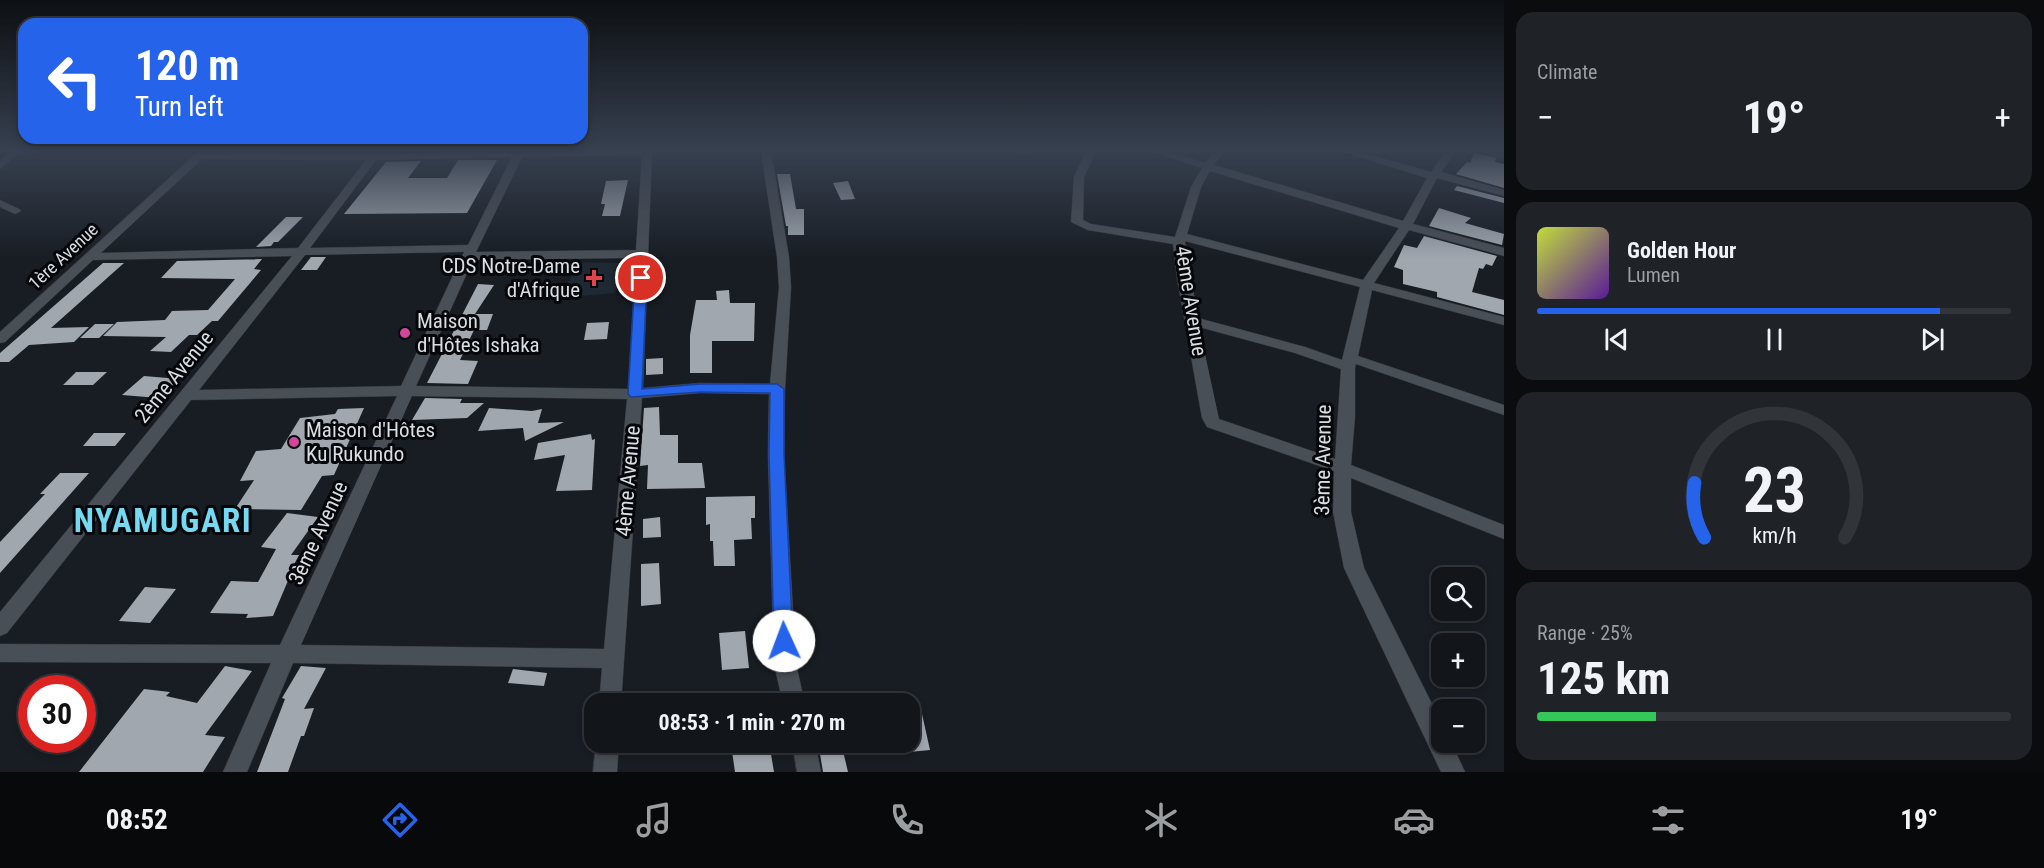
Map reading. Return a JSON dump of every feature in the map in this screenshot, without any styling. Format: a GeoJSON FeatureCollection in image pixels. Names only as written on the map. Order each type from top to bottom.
{"type":"FeatureCollection","features":[{"type":"Feature","properties":{"kind":"street","name":"1ère Avenue"},"geometry":{"type":"LineString","coordinates":[[0,339],[165,187]]}},
{"type":"Feature","properties":{"kind":"street","name":"2ème Avenue"},"geometry":{"type":"LineString","coordinates":[[0,627],[303,250],[351,187]]}},
{"type":"Feature","properties":{"kind":"street","name":"3ème Avenue"},"geometry":{"type":"LineString","coordinates":[[235,772],[286,654],[470,252],[502,187]]}},
{"type":"Feature","properties":{"kind":"street","name":"4ème Avenue"},"geometry":{"type":"LineString","coordinates":[[611,693],[635,394],[645,187]]}},
{"type":"Feature","properties":{"kind":"street"},"geometry":{"type":"LineString","coordinates":[[771,187],[783,257],[785,287],[777,389],[776,454],[785,664],[792,693]]}},
{"type":"Feature","properties":{"kind":"street"},"geometry":{"type":"LineString","coordinates":[[1076,187],[1077,222],[1082,225],[1180,238],[1367,284],[1504,321]]}},
{"type":"Feature","properties":{"kind":"street","name":"4ème Avenue"},"geometry":{"type":"LineString","coordinates":[[1196,187],[1180,238],[1183,278],[1210,418],[1213,423],[1341,468]]}},
{"type":"Feature","properties":{"kind":"street"},"geometry":{"type":"LineString","coordinates":[[1277,187],[1406,226],[1504,252]]}},
{"type":"Feature","properties":{"kind":"street","name":"3ème Avenue"},"geometry":{"type":"LineString","coordinates":[[1427,187],[1406,226],[1367,284],[1349,363],[1347,416],[1341,468],[1342,512],[1354,568],[1453,772]]}},
{"type":"Feature","properties":{"kind":"street"},"geometry":{"type":"LineString","coordinates":[[1481,187],[1504,193]]}},
{"type":"Feature","properties":{"kind":"street"},"geometry":{"type":"LineString","coordinates":[[0,203],[15,211]]}},
{"type":"Feature","properties":{"kind":"street"},"geometry":{"type":"LineString","coordinates":[[87,257],[303,250],[642,254]]}},
{"type":"Feature","properties":{"kind":"street"},"geometry":{"type":"LineString","coordinates":[[1192,321],[1349,363],[1504,410]]}},
{"type":"Feature","properties":{"kind":"street"},"geometry":{"type":"LineString","coordinates":[[187,395],[408,391],[635,394],[700,388],[777,389]]}},
{"type":"Feature","properties":{"kind":"street"},"geometry":{"type":"LineString","coordinates":[[1341,468],[1504,532]]}},
{"type":"Feature","properties":{"kind":"street"},"geometry":{"type":"LineString","coordinates":[[0,653],[613,659]]}},
{"type":"Feature","properties":{"kind":"street"},"geometry":{"type":"LineString","coordinates":[[606,772],[607,753]]}},
{"type":"Feature","properties":{"kind":"street"},"geometry":{"type":"LineString","coordinates":[[805,753],[809,772]]}},
{"type":"Feature","properties":{"kind":"shaded area","name":"CDS Notre-Dame d'Afrique"},"geometry":{"type":"Polygon","coordinates":[[[579,262],[621,263],[615,293],[560,298],[579,262]]]}},
{"type":"Feature","properties":{"kind":"building"},"geometry":{"type":"Polygon","coordinates":[[[366,187],[482,187],[467,213],[344,214],[366,187]]]}},
{"type":"Feature","properties":{"kind":"building"},"geometry":{"type":"Polygon","coordinates":[[[605,187],[626,187],[620,216],[602,216],[605,204],[601,204],[605,187]]]}},
{"type":"Feature","properties":{"kind":"building"},"geometry":{"type":"Polygon","coordinates":[[[779,187],[792,187],[796,209],[804,209],[804,235],[788,235],[788,226],[786,226],[779,187]]]}},
{"type":"Feature","properties":{"kind":"building"},"geometry":{"type":"Polygon","coordinates":[[[835,187],[850,187],[855,199],[841,200],[835,187]]]}},
{"type":"Feature","properties":{"kind":"building"},"geometry":{"type":"Polygon","coordinates":[[[1456,187],[1461,187],[1504,198],[1504,203],[1454,190],[1456,187]]]}},
{"type":"Feature","properties":{"kind":"building"},"geometry":{"type":"Polygon","coordinates":[[[1439,208],[1471,218],[1465,223],[1504,234],[1502,245],[1429,226],[1439,208]]]}},
{"type":"Feature","properties":{"kind":"building"},"geometry":{"type":"Polygon","coordinates":[[[286,217],[303,217],[278,242],[274,242],[271,246],[256,247],[286,217]]]}},
{"type":"Feature","properties":{"kind":"building"},"geometry":{"type":"Polygon","coordinates":[[[1424,236],[1497,256],[1492,266],[1486,264],[1483,269],[1479,268],[1472,292],[1504,300],[1504,315],[1437,297],[1437,292],[1403,284],[1403,270],[1394,267],[1404,245],[1417,248],[1424,236]]]}},
{"type":"Feature","properties":{"kind":"building"},"geometry":{"type":"Polygon","coordinates":[[[311,257],[326,257],[317,270],[301,270],[311,257]]]}},
{"type":"Feature","properties":{"kind":"building"},"geometry":{"type":"Polygon","coordinates":[[[262,259],[254,269],[261,270],[218,321],[212,321],[197,335],[189,335],[171,352],[150,351],[166,337],[103,336],[117,322],[165,320],[172,311],[208,310],[235,279],[161,278],[177,261],[262,259]]]}},
{"type":"Feature","properties":{"kind":"building"},"geometry":{"type":"Polygon","coordinates":[[[103,263],[124,263],[51,328],[89,327],[74,342],[29,345],[9,362],[0,362],[0,353],[103,263]]]}},
{"type":"Feature","properties":{"kind":"building"},"geometry":{"type":"Polygon","coordinates":[[[478,284],[494,285],[475,314],[493,314],[487,330],[474,330],[460,360],[478,361],[468,384],[427,383],[478,284]]]}},
{"type":"Feature","properties":{"kind":"building"},"geometry":{"type":"Polygon","coordinates":[[[729,290],[730,303],[755,303],[754,341],[712,341],[712,373],[690,373],[690,335],[696,300],[717,300],[716,291],[729,290]]]}},
{"type":"Feature","properties":{"kind":"building"},"geometry":{"type":"Polygon","coordinates":[[[609,322],[607,339],[584,340],[587,323],[609,322]]]}},
{"type":"Feature","properties":{"kind":"building"},"geometry":{"type":"Polygon","coordinates":[[[95,324],[114,324],[99,338],[80,338],[95,324]]]}},
{"type":"Feature","properties":{"kind":"building"},"geometry":{"type":"Polygon","coordinates":[[[663,358],[663,374],[646,375],[646,359],[663,358]]]}},
{"type":"Feature","properties":{"kind":"building"},"geometry":{"type":"Polygon","coordinates":[[[76,372],[107,372],[93,385],[63,385],[76,372]]]}},
{"type":"Feature","properties":{"kind":"building"},"geometry":{"type":"Polygon","coordinates":[[[144,376],[179,379],[159,398],[122,395],[144,376]]]}},
{"type":"Feature","properties":{"kind":"building"},"geometry":{"type":"Polygon","coordinates":[[[425,398],[462,399],[460,403],[484,403],[467,418],[412,420],[425,398]]]}},
{"type":"Feature","properties":{"kind":"building"},"geometry":{"type":"Polygon","coordinates":[[[659,407],[660,435],[678,435],[678,463],[702,463],[705,488],[647,489],[648,465],[640,466],[644,408],[659,407]]]}},
{"type":"Feature","properties":{"kind":"building"},"geometry":{"type":"Polygon","coordinates":[[[364,408],[334,475],[322,476],[301,510],[235,509],[254,480],[240,481],[256,451],[281,449],[300,418],[335,414],[338,409],[364,408]]]}},
{"type":"Feature","properties":{"kind":"building"},"geometry":{"type":"Polygon","coordinates":[[[489,408],[532,411],[542,409],[538,423],[564,422],[525,441],[523,428],[478,431],[489,408]]]}},
{"type":"Feature","properties":{"kind":"building"},"geometry":{"type":"Polygon","coordinates":[[[94,433],[126,433],[115,446],[83,446],[94,433]]]}},
{"type":"Feature","properties":{"kind":"building"},"geometry":{"type":"Polygon","coordinates":[[[591,434],[592,440],[595,439],[592,490],[556,491],[565,455],[534,460],[538,443],[591,434]]]}},
{"type":"Feature","properties":{"kind":"building"},"geometry":{"type":"Polygon","coordinates":[[[60,473],[89,473],[0,573],[0,542],[45,494],[40,494],[60,473]]]}},
{"type":"Feature","properties":{"kind":"building"},"geometry":{"type":"Polygon","coordinates":[[[755,496],[755,518],[751,518],[752,539],[734,540],[735,566],[714,566],[710,524],[706,525],[706,497],[755,496]]]}},
{"type":"Feature","properties":{"kind":"building"},"geometry":{"type":"Polygon","coordinates":[[[287,513],[318,517],[291,555],[299,555],[288,576],[290,576],[273,616],[246,618],[248,614],[210,613],[231,581],[258,582],[276,549],[261,547],[287,513]]]}},
{"type":"Feature","properties":{"kind":"building"},"geometry":{"type":"Polygon","coordinates":[[[660,517],[661,537],[643,538],[643,519],[660,517]]]}},
{"type":"Feature","properties":{"kind":"building"},"geometry":{"type":"Polygon","coordinates":[[[659,563],[661,604],[641,606],[641,564],[659,563]]]}},
{"type":"Feature","properties":{"kind":"building"},"geometry":{"type":"Polygon","coordinates":[[[145,587],[176,589],[150,623],[119,621],[145,587]]]}},
{"type":"Feature","properties":{"kind":"building"},"geometry":{"type":"Polygon","coordinates":[[[745,631],[749,668],[722,670],[719,633],[745,631]]]}},
{"type":"Feature","properties":{"kind":"building"},"geometry":{"type":"Polygon","coordinates":[[[225,666],[252,671],[205,735],[225,737],[203,772],[79,772],[144,689],[170,692],[166,696],[197,703],[225,666]]]}},
{"type":"Feature","properties":{"kind":"building"},"geometry":{"type":"Polygon","coordinates":[[[301,666],[326,668],[304,709],[314,708],[304,736],[301,736],[288,772],[257,772],[285,699],[282,698],[301,666]]]}},
{"type":"Feature","properties":{"kind":"building"},"geometry":{"type":"Polygon","coordinates":[[[513,669],[547,673],[544,686],[508,683],[513,669]]]}},
{"type":"Feature","properties":{"kind":"building"},"geometry":{"type":"Polygon","coordinates":[[[920,714],[922,714],[930,750],[920,751],[920,714]]]}},
{"type":"Feature","properties":{"kind":"building"},"geometry":{"type":"Polygon","coordinates":[[[732,753],[771,753],[774,772],[735,772],[732,753]]]}},
{"type":"Feature","properties":{"kind":"building"},"geometry":{"type":"Polygon","coordinates":[[[843,753],[848,772],[823,772],[820,754],[843,753]]]}},
{"type":"Feature","properties":{"kind":"place","name":"CDS Notre-Dame d'Afrique"},"geometry":{"type":"Point","coordinates":[594,278]}},
{"type":"Feature","properties":{"kind":"place","name":"Maison d'Hôtes Ishaka"},"geometry":{"type":"Point","coordinates":[405,333]}},
{"type":"Feature","properties":{"kind":"place","name":"Maison d'Hôtes Ku Rukundo"},"geometry":{"type":"Point","coordinates":[294,442]}},
{"type":"Feature","properties":{"kind":"district","name":"NYAMUGARI"},"geometry":{"type":"Point","coordinates":[163,520]}},
{"type":"Feature","properties":{"kind":"route"},"geometry":{"type":"LineString","coordinates":[[641,278],[635,394],[700,388],[777,389],[776,454],[784,641]]}}]}
